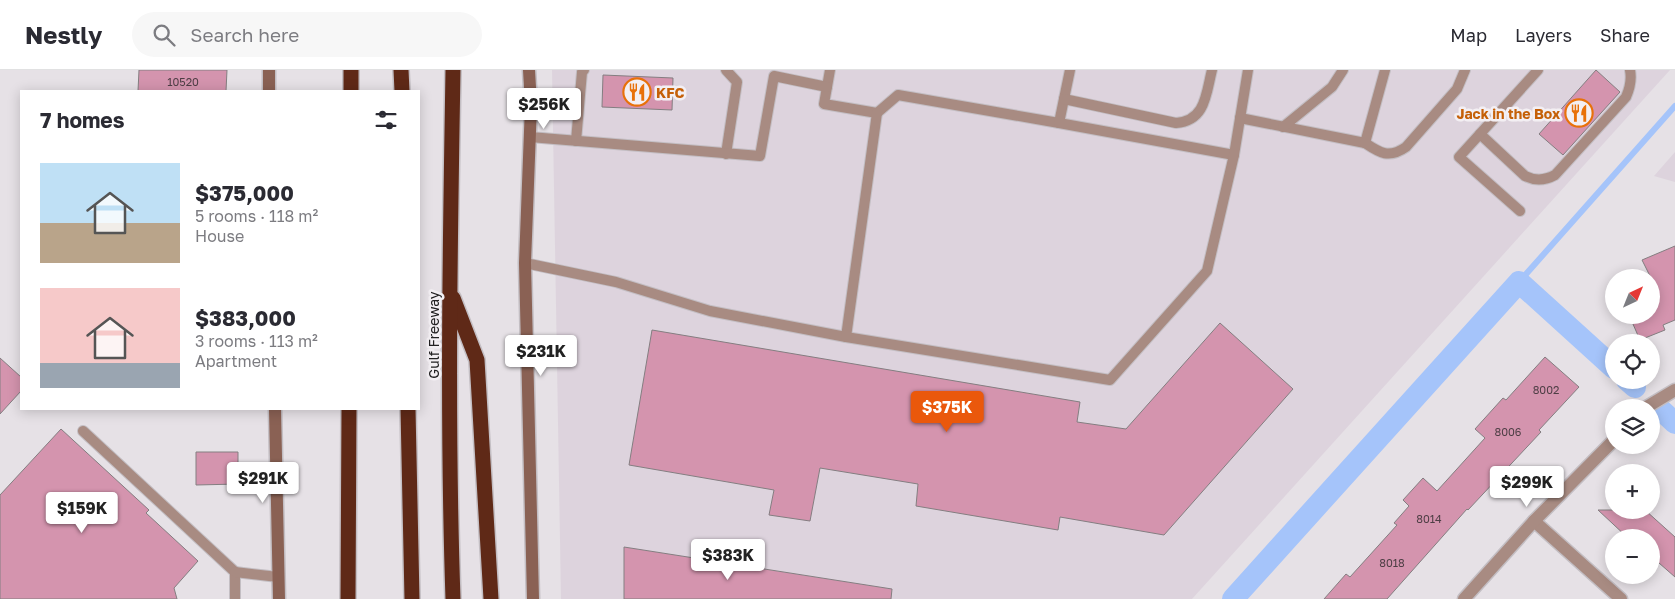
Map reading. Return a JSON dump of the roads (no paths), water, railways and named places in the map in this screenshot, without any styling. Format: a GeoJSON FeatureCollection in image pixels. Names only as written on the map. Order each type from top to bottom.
{"type":"FeatureCollection","features":[{"type":"Feature","properties":{"kind":"highway"},"geometry":{"type":"LineString","coordinates":[[351,70],[351,90]]}},
{"type":"Feature","properties":{"kind":"highway"},"geometry":{"type":"LineString","coordinates":[[401,70],[402,90]]}},
{"type":"Feature","properties":{"kind":"highway","name":"Gulf Freeway"},"geometry":{"type":"LineString","coordinates":[[453,70],[449,290],[453,599]]}},
{"type":"Feature","properties":{"kind":"highway"},"geometry":{"type":"LineString","coordinates":[[449,290],[477,360],[491,599]]}},
{"type":"Feature","properties":{"kind":"highway"},"geometry":{"type":"LineString","coordinates":[[348,599],[350,410]]}},
{"type":"Feature","properties":{"kind":"highway"},"geometry":{"type":"LineString","coordinates":[[408,410],[412,599]]}},
{"type":"Feature","properties":{"kind":"main road"},"geometry":{"type":"LineString","coordinates":[[269,70],[269,90]]}},
{"type":"Feature","properties":{"kind":"main road"},"geometry":{"type":"LineString","coordinates":[[529,70],[531,105],[525,263],[533,599]]}},
{"type":"Feature","properties":{"kind":"main road"},"geometry":{"type":"LineString","coordinates":[[275,410],[279,599]]}},
{"type":"Feature","properties":{"kind":"street"},"geometry":{"type":"LineString","coordinates":[[1660,399],[1675,390]]}},
{"type":"Feature","properties":{"kind":"street"},"geometry":{"type":"LineString","coordinates":[[1464,599],[1534,521],[1605,449]]}},
{"type":"Feature","properties":{"kind":"street"},"geometry":{"type":"LineString","coordinates":[[1534,521],[1622,599]]}},
{"type":"Feature","properties":{"kind":"lane"},"geometry":{"type":"LineString","coordinates":[[576,141],[582,72],[584,70]]}},
{"type":"Feature","properties":{"kind":"lane"},"geometry":{"type":"LineString","coordinates":[[726,70],[737,82],[726,154]]}},
{"type":"Feature","properties":{"kind":"lane"},"geometry":{"type":"LineString","coordinates":[[830,70],[824,104],[877,113]]}},
{"type":"Feature","properties":{"kind":"lane"},"geometry":{"type":"LineString","coordinates":[[1060,123],[1070,70]]}},
{"type":"Feature","properties":{"kind":"lane"},"geometry":{"type":"LineString","coordinates":[[1064,99],[1176,123],[1191,120],[1200,111],[1212,70]]}},
{"type":"Feature","properties":{"kind":"lane"},"geometry":{"type":"LineString","coordinates":[[525,263],[616,282],[710,311],[846,337],[1110,380],[1207,271],[1234,155],[1248,70]]}},
{"type":"Feature","properties":{"kind":"lane"},"geometry":{"type":"LineString","coordinates":[[1282,127],[1332,87],[1343,70]]}},
{"type":"Feature","properties":{"kind":"lane"},"geometry":{"type":"LineString","coordinates":[[1365,143],[1385,70]]}},
{"type":"Feature","properties":{"kind":"lane"},"geometry":{"type":"LineString","coordinates":[[1240,118],[1365,143],[1377,151],[1390,154],[1406,148],[1457,89],[1465,70]]}},
{"type":"Feature","properties":{"kind":"lane"},"geometry":{"type":"LineString","coordinates":[[1520,211],[1459,157],[1538,70]]}},
{"type":"Feature","properties":{"kind":"lane"},"geometry":{"type":"LineString","coordinates":[[1480,134],[1525,176],[1532,180],[1548,179],[1555,176],[1626,97],[1631,79],[1630,70]]}},
{"type":"Feature","properties":{"kind":"lane"},"geometry":{"type":"LineString","coordinates":[[530,137],[760,156],[774,76],[827,86]]}},
{"type":"Feature","properties":{"kind":"lane"},"geometry":{"type":"LineString","coordinates":[[846,337],[877,113],[898,95],[1234,155]]}},
{"type":"Feature","properties":{"kind":"lane"},"geometry":{"type":"LineString","coordinates":[[83,431],[235,572],[278,577]]}},
{"type":"Feature","properties":{"kind":"lane"},"geometry":{"type":"LineString","coordinates":[[235,572],[235,599]]}},
{"type":"Feature","properties":{"kind":"waterway"},"geometry":{"type":"LineString","coordinates":[[1519,282],[1675,106]]}},
{"type":"Feature","properties":{"kind":"waterway"},"geometry":{"type":"LineString","coordinates":[[1233,599],[1519,282],[1605,360]]}},
{"type":"Feature","properties":{"kind":"waterway"},"geometry":{"type":"LineString","coordinates":[[1661,410],[1675,423]]}},
{"type":"Feature","properties":{"kind":"place","name":"KFC"},"geometry":{"type":"Point","coordinates":[637,92]}},
{"type":"Feature","properties":{"kind":"place","name":"Jack in the Box"},"geometry":{"type":"Point","coordinates":[1579,113]}}]}
